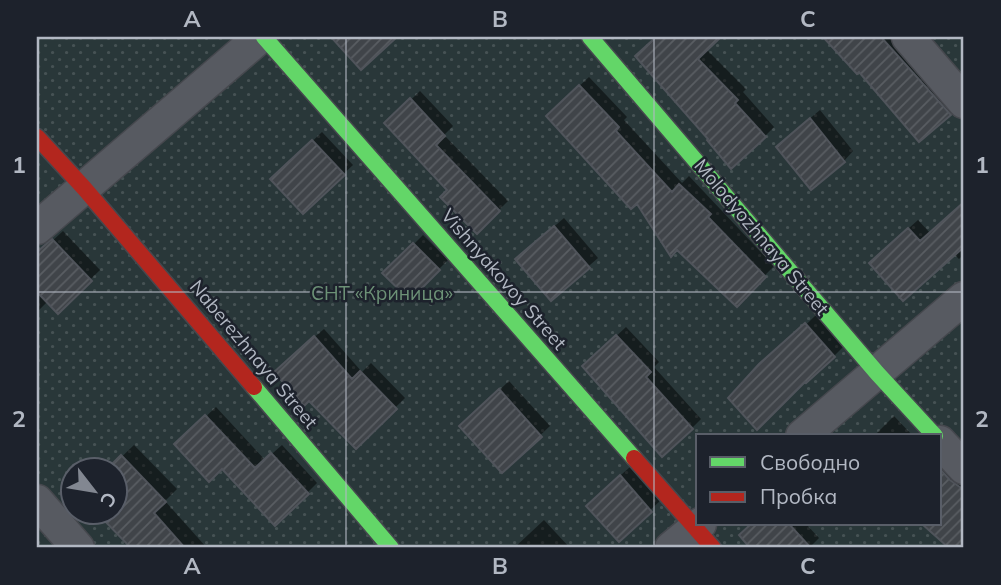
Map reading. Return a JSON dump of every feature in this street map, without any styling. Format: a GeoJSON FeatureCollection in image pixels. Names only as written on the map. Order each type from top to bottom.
{"type":"FeatureCollection","features":[{"type":"Feature","properties":{"kind":"street"},"geometry":{"type":"LineString","coordinates":[[37,228],[262,37]]}},
{"type":"Feature","properties":{"kind":"street","name":"Vishnyakovoy Street"},"geometry":{"type":"LineString","coordinates":[[262,37],[695,537]]}},
{"type":"Feature","properties":{"kind":"street","name":"Molodyozhnaya Street"},"geometry":{"type":"LineString","coordinates":[[590,37],[877,373],[933,434]]}},
{"type":"Feature","properties":{"kind":"street"},"geometry":{"type":"LineString","coordinates":[[908,37],[964,102]]}},
{"type":"Feature","properties":{"kind":"street","name":"Naberezhnaya Street"},"geometry":{"type":"LineString","coordinates":[[37,137],[84,188],[391,548]]}},
{"type":"Feature","properties":{"kind":"street"},"geometry":{"type":"LineString","coordinates":[[804,434],[964,298]]}},
{"type":"Feature","properties":{"kind":"street"},"geometry":{"type":"LineString","coordinates":[[942,444],[964,468]]}},
{"type":"Feature","properties":{"kind":"street"},"geometry":{"type":"LineString","coordinates":[[37,501],[78,548]]}},
{"type":"Feature","properties":{"kind":"green space","name":"СНТ «Криница»"},"geometry":{"type":"Polygon","coordinates":[[[37,37],[964,37],[964,548],[37,548],[37,37]]]}},
{"type":"Feature","properties":{"kind":"building"},"geometry":{"type":"Polygon","coordinates":[[[331,37],[397,37],[361,70],[331,37]]]}},
{"type":"Feature","properties":{"kind":"building"},"geometry":{"type":"Polygon","coordinates":[[[656,37],[721,37],[698,59],[738,100],[735,103],[766,137],[731,169],[635,56],[656,37]]]}},
{"type":"Feature","properties":{"kind":"building"},"geometry":{"type":"Polygon","coordinates":[[[823,37],[881,37],[951,115],[919,142],[859,72],[857,74],[823,37]]]}},
{"type":"Feature","properties":{"kind":"building"},"geometry":{"type":"Polygon","coordinates":[[[579,85],[619,127],[616,131],[672,192],[679,184],[711,214],[708,217],[766,277],[737,307],[677,250],[671,257],[637,204],[631,209],[546,116],[579,85]]]}},
{"type":"Feature","properties":{"kind":"building"},"geometry":{"type":"Polygon","coordinates":[[[410,98],[445,136],[436,145],[500,211],[477,234],[440,197],[447,190],[384,123],[410,98]]]}},
{"type":"Feature","properties":{"kind":"building"},"geometry":{"type":"Polygon","coordinates":[[[810,118],[845,162],[811,190],[776,147],[810,118]]]}},
{"type":"Feature","properties":{"kind":"building"},"geometry":{"type":"Polygon","coordinates":[[[312,140],[345,175],[303,214],[270,179],[312,140]]]}},
{"type":"Feature","properties":{"kind":"building"},"geometry":{"type":"Polygon","coordinates":[[[964,202],[964,247],[903,301],[869,263],[908,228],[920,241],[964,202]]]}},
{"type":"Feature","properties":{"kind":"building"},"geometry":{"type":"Polygon","coordinates":[[[554,226],[590,268],[551,301],[515,259],[554,226]]]}},
{"type":"Feature","properties":{"kind":"building"},"geometry":{"type":"Polygon","coordinates":[[[52,239],[92,281],[58,314],[37,292],[37,252],[52,239]]]}},
{"type":"Feature","properties":{"kind":"building"},"geometry":{"type":"Polygon","coordinates":[[[413,243],[440,270],[410,300],[382,273],[413,243]]]}},
{"type":"Feature","properties":{"kind":"building"},"geometry":{"type":"Polygon","coordinates":[[[805,323],[835,357],[805,382],[757,430],[728,398],[759,364],[805,323]]]}},
{"type":"Feature","properties":{"kind":"building"},"geometry":{"type":"Polygon","coordinates":[[[616,335],[651,372],[646,377],[693,429],[662,457],[582,366],[616,335]]]}},
{"type":"Feature","properties":{"kind":"building"},"geometry":{"type":"Polygon","coordinates":[[[314,336],[352,379],[360,371],[397,409],[356,449],[309,401],[304,406],[274,372],[314,336]]]}},
{"type":"Feature","properties":{"kind":"building"},"geometry":{"type":"Polygon","coordinates":[[[499,389],[542,437],[502,473],[459,426],[499,389]]]}},
{"type":"Feature","properties":{"kind":"building"},"geometry":{"type":"Polygon","coordinates":[[[205,415],[255,468],[271,453],[309,494],[275,526],[222,469],[209,482],[174,444],[205,415]]]}},
{"type":"Feature","properties":{"kind":"building"},"geometry":{"type":"Polygon","coordinates":[[[130,464],[166,502],[154,513],[185,548],[131,548],[110,526],[130,526],[130,464]]]}},
{"type":"Feature","properties":{"kind":"building"},"geometry":{"type":"Polygon","coordinates":[[[942,471],[964,490],[964,548],[949,548],[924,526],[942,526],[942,471]]]}},
{"type":"Feature","properties":{"kind":"building"},"geometry":{"type":"Polygon","coordinates":[[[620,475],[652,512],[619,542],[586,506],[620,475]]]}},
{"type":"Feature","properties":{"kind":"building"},"geometry":{"type":"Polygon","coordinates":[[[749,526],[791,526],[811,548],[750,548],[739,535],[749,526]]]}},
{"type":"Feature","properties":{"kind":"traffic: fast"},"geometry":{"type":"LineString","coordinates":[[264,37],[634,458]]}},
{"type":"Feature","properties":{"kind":"traffic: fast"},"geometry":{"type":"LineString","coordinates":[[590,37],[877,373],[933,434]]}},
{"type":"Feature","properties":{"kind":"traffic: fast"},"geometry":{"type":"LineString","coordinates":[[254,387],[391,548]]}},
{"type":"Feature","properties":{"kind":"traffic: jam"},"geometry":{"type":"LineString","coordinates":[[37,137],[254,387]]}},
{"type":"Feature","properties":{"kind":"traffic: jam"},"geometry":{"type":"LineString","coordinates":[[634,458],[713,548]]}}]}
